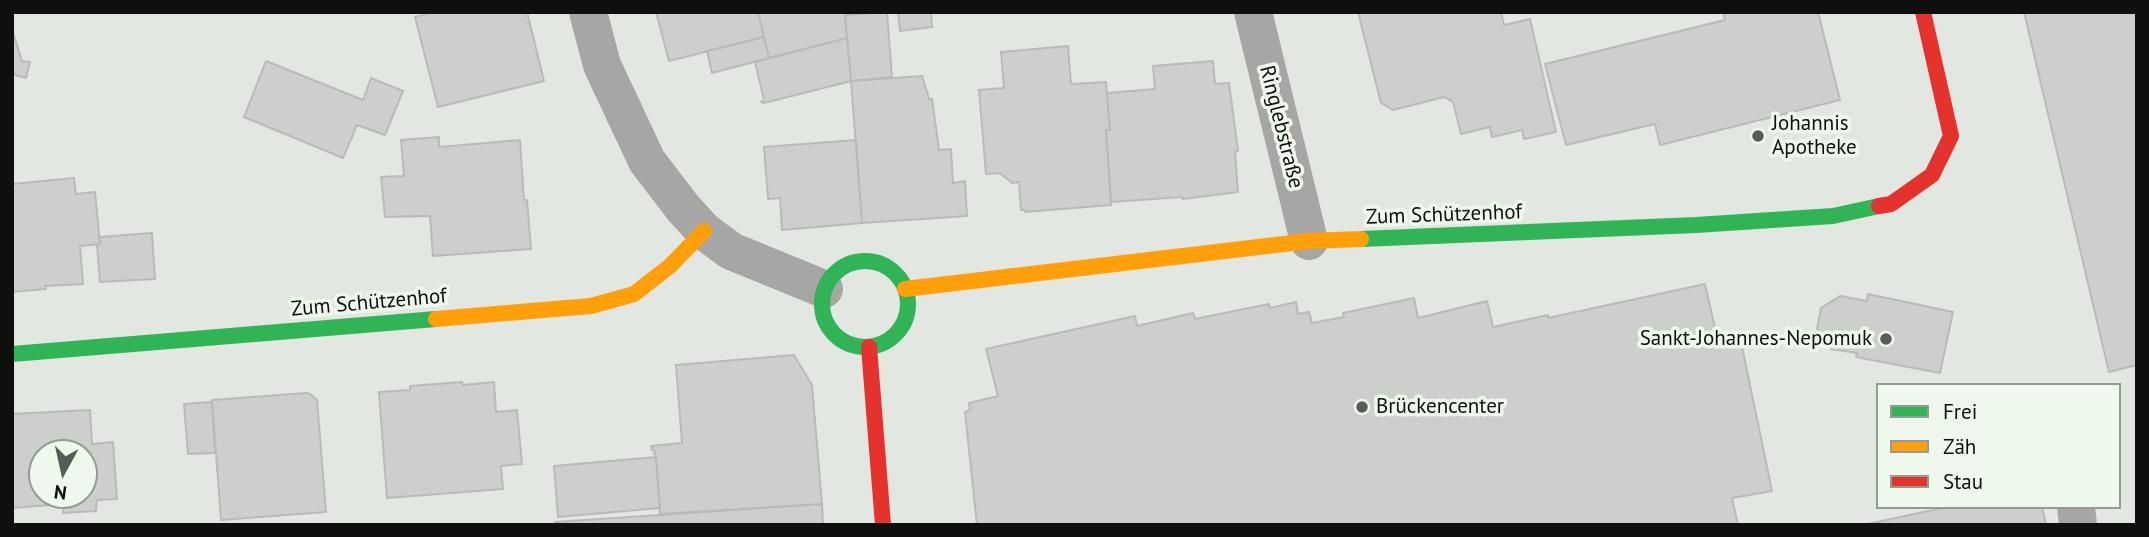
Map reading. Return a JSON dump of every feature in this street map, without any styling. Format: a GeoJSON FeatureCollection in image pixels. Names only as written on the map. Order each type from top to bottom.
{"type":"FeatureCollection","features":[{"type":"Feature","properties":{"kind":"street"},"geometry":{"type":"LineString","coordinates":[[588,12],[601,65],[647,161],[683,208],[704,231],[731,251],[824,289]]}},
{"type":"Feature","properties":{"kind":"street","name":"Ringlebstraße"},"geometry":{"type":"LineString","coordinates":[[1252,12],[1309,241]]}},
{"type":"Feature","properties":{"kind":"street","name":"Zum Schützenhof"},"geometry":{"type":"LineString","coordinates":[[905,289],[1309,241],[1682,226],[1833,216],[1891,204],[1932,175],[1951,136],[1923,12]]}},
{"type":"Feature","properties":{"kind":"street","name":"Zum Schützenhof"},"geometry":{"type":"LineString","coordinates":[[12,354],[592,306],[634,294],[670,266],[704,231]]}},
{"type":"Feature","properties":{"kind":"street"},"geometry":{"type":"LineString","coordinates":[[878,262],[890,268],[905,289],[908,302],[901,327],[893,337],[869,347],[854,346],[841,339],[830,329],[823,316],[824,289],[831,277],[852,263],[878,262]]}},
{"type":"Feature","properties":{"kind":"street"},"geometry":{"type":"LineString","coordinates":[[869,347],[883,525]]}},
{"type":"Feature","properties":{"kind":"building"},"geometry":{"type":"Polygon","coordinates":[[[433,12],[527,12],[544,81],[438,107],[415,17],[433,12]]]}},
{"type":"Feature","properties":{"kind":"building"},"geometry":{"type":"Polygon","coordinates":[[[656,12],[758,12],[764,37],[669,61],[656,12]]]}},
{"type":"Feature","properties":{"kind":"building"},"geometry":{"type":"Polygon","coordinates":[[[758,12],[873,12],[845,15],[847,38],[769,58],[758,12]]]}},
{"type":"Feature","properties":{"kind":"building"},"geometry":{"type":"Polygon","coordinates":[[[887,12],[892,77],[851,81],[845,15],[887,12]]]}},
{"type":"Feature","properties":{"kind":"building"},"geometry":{"type":"Polygon","coordinates":[[[898,12],[931,12],[932,27],[900,31],[898,12]]]}},
{"type":"Feature","properties":{"kind":"building"},"geometry":{"type":"Polygon","coordinates":[[[1358,12],[1501,12],[1504,25],[1530,19],[1556,132],[1524,139],[1522,130],[1492,137],[1490,127],[1461,134],[1453,102],[1444,97],[1393,110],[1381,103],[1358,12]]]}},
{"type":"Feature","properties":{"kind":"building"},"geometry":{"type":"Polygon","coordinates":[[[1723,12],[1818,12],[1840,100],[1660,145],[1655,124],[1566,145],[1545,64],[1725,20],[1723,12]]]}},
{"type":"Feature","properties":{"kind":"building"},"geometry":{"type":"Polygon","coordinates":[[[2024,12],[2137,12],[2137,365],[2109,372],[2024,12]]]}},
{"type":"Feature","properties":{"kind":"building"},"geometry":{"type":"Polygon","coordinates":[[[12,29],[22,61],[30,62],[26,78],[12,74],[12,29]]]}},
{"type":"Feature","properties":{"kind":"building"},"geometry":{"type":"Polygon","coordinates":[[[764,37],[769,58],[712,73],[707,51],[764,37]]]}},
{"type":"Feature","properties":{"kind":"building"},"geometry":{"type":"Polygon","coordinates":[[[847,38],[851,81],[761,102],[764,100],[755,62],[847,38]]]}},
{"type":"Feature","properties":{"kind":"building"},"geometry":{"type":"Polygon","coordinates":[[[1068,46],[1071,84],[1106,82],[1111,205],[1025,212],[1021,210],[1019,182],[1012,183],[1000,173],[986,174],[979,90],[1004,88],[1001,52],[1068,46]]]}},
{"type":"Feature","properties":{"kind":"building"},"geometry":{"type":"Polygon","coordinates":[[[266,61],[363,100],[371,78],[403,91],[385,135],[357,125],[343,158],[244,117],[266,61]]]}},
{"type":"Feature","properties":{"kind":"building"},"geometry":{"type":"Polygon","coordinates":[[[1213,61],[1215,84],[1229,83],[1238,151],[1235,152],[1238,192],[1183,199],[1111,202],[1106,130],[1110,130],[1107,93],[1155,89],[1153,66],[1213,61]]]}},
{"type":"Feature","properties":{"kind":"building"},"geometry":{"type":"Polygon","coordinates":[[[922,76],[929,99],[932,99],[939,150],[951,149],[953,183],[965,181],[967,216],[862,223],[851,81],[922,76]]]}},
{"type":"Feature","properties":{"kind":"building"},"geometry":{"type":"Polygon","coordinates":[[[439,137],[439,147],[520,140],[531,249],[433,256],[430,216],[385,217],[381,177],[404,176],[401,140],[439,137]]]}},
{"type":"Feature","properties":{"kind":"building"},"geometry":{"type":"Polygon","coordinates":[[[856,140],[862,223],[782,230],[780,198],[768,199],[764,147],[856,140]]]}},
{"type":"Feature","properties":{"kind":"building"},"geometry":{"type":"Polygon","coordinates":[[[74,178],[76,194],[95,192],[100,244],[80,246],[83,284],[45,286],[46,289],[12,292],[12,184],[74,178]]]}},
{"type":"Feature","properties":{"kind":"building"},"geometry":{"type":"Polygon","coordinates":[[[152,233],[155,279],[100,282],[97,245],[100,244],[99,237],[152,233]]]}},
{"type":"Feature","properties":{"kind":"building","name":"Brückencenter"},"geometry":{"type":"Polygon","coordinates":[[[1705,284],[1718,341],[1740,337],[1772,491],[1732,498],[1738,525],[977,525],[965,412],[970,410],[969,403],[998,396],[986,349],[1135,316],[1137,326],[1193,313],[1195,319],[1269,304],[1270,308],[1296,302],[1298,314],[1309,312],[1312,323],[1344,317],[1343,313],[1414,298],[1418,318],[1487,301],[1493,327],[1548,315],[1548,318],[1705,284]]]}},
{"type":"Feature","properties":{"kind":"building","name":"Sankt-Johannes-Nepomuk"},"geometry":{"type":"Polygon","coordinates":[[[1868,294],[1953,312],[1940,373],[1856,357],[1857,353],[1831,349],[1817,329],[1821,308],[1840,296],[1867,301],[1868,294]]]}},
{"type":"Feature","properties":{"kind":"building"},"geometry":{"type":"Polygon","coordinates":[[[794,355],[812,385],[822,504],[660,514],[656,457],[651,446],[682,443],[676,365],[794,355]]]}},
{"type":"Feature","properties":{"kind":"building"},"geometry":{"type":"Polygon","coordinates":[[[462,382],[463,385],[494,382],[496,412],[517,410],[522,464],[501,466],[503,489],[387,498],[379,392],[410,390],[410,386],[462,382]]]}},
{"type":"Feature","properties":{"kind":"building"},"geometry":{"type":"Polygon","coordinates":[[[306,393],[317,400],[326,512],[221,520],[212,400],[306,393]]]}},
{"type":"Feature","properties":{"kind":"building"},"geometry":{"type":"Polygon","coordinates":[[[212,402],[215,453],[188,454],[184,404],[212,402]]]}},
{"type":"Feature","properties":{"kind":"building"},"geometry":{"type":"Polygon","coordinates":[[[90,410],[92,439],[28,439],[28,507],[12,508],[12,414],[90,410]]]}},
{"type":"Feature","properties":{"kind":"building"},"geometry":{"type":"Polygon","coordinates":[[[113,442],[117,499],[98,500],[98,443],[113,442]]]}},
{"type":"Feature","properties":{"kind":"building"},"geometry":{"type":"Polygon","coordinates":[[[656,457],[660,508],[558,517],[554,466],[656,457]]]}},
{"type":"Feature","properties":{"kind":"building"},"geometry":{"type":"Polygon","coordinates":[[[822,504],[823,525],[555,525],[555,522],[822,504]]]}},
{"type":"Feature","properties":{"kind":"building"},"geometry":{"type":"Polygon","coordinates":[[[63,509],[96,509],[96,511],[63,513],[63,509]]]}},
{"type":"Feature","properties":{"kind":"building"},"geometry":{"type":"Polygon","coordinates":[[[1938,509],[2042,509],[2046,525],[1863,525],[1938,509]]]}},
{"type":"Feature","properties":{"kind":"traffic: fast"},"geometry":{"type":"LineString","coordinates":[[1361,239],[1696,225],[1833,216],[1879,206]]}},
{"type":"Feature","properties":{"kind":"traffic: fast"},"geometry":{"type":"LineString","coordinates":[[865,261],[889,268],[901,280],[908,304],[901,328],[889,340],[865,347],[841,340],[829,328],[822,304],[829,280],[841,268],[865,261]]}},
{"type":"Feature","properties":{"kind":"traffic: fast"},"geometry":{"type":"LineString","coordinates":[[12,354],[436,319]]}},
{"type":"Feature","properties":{"kind":"traffic: slow"},"geometry":{"type":"LineString","coordinates":[[436,319],[591,306],[634,294],[670,266],[704,231]]}},
{"type":"Feature","properties":{"kind":"traffic: slow"},"geometry":{"type":"LineString","coordinates":[[905,289],[1309,241],[1361,239]]}},
{"type":"Feature","properties":{"kind":"traffic: jam"},"geometry":{"type":"LineString","coordinates":[[1879,206],[1891,204],[1932,175],[1951,136],[1923,12]]}},
{"type":"Feature","properties":{"kind":"traffic: jam"},"geometry":{"type":"LineString","coordinates":[[869,347],[883,525]]}},
{"type":"Feature","properties":{"kind":"place","name":"Johannis Apotheke"},"geometry":{"type":"Point","coordinates":[1758,136]}},
{"type":"Feature","properties":{"kind":"place","name":"Sankt-Johannes-Nepomuk"},"geometry":{"type":"Point","coordinates":[1886,339]}},
{"type":"Feature","properties":{"kind":"place","name":"Brückencenter"},"geometry":{"type":"Point","coordinates":[1362,407]}}]}
